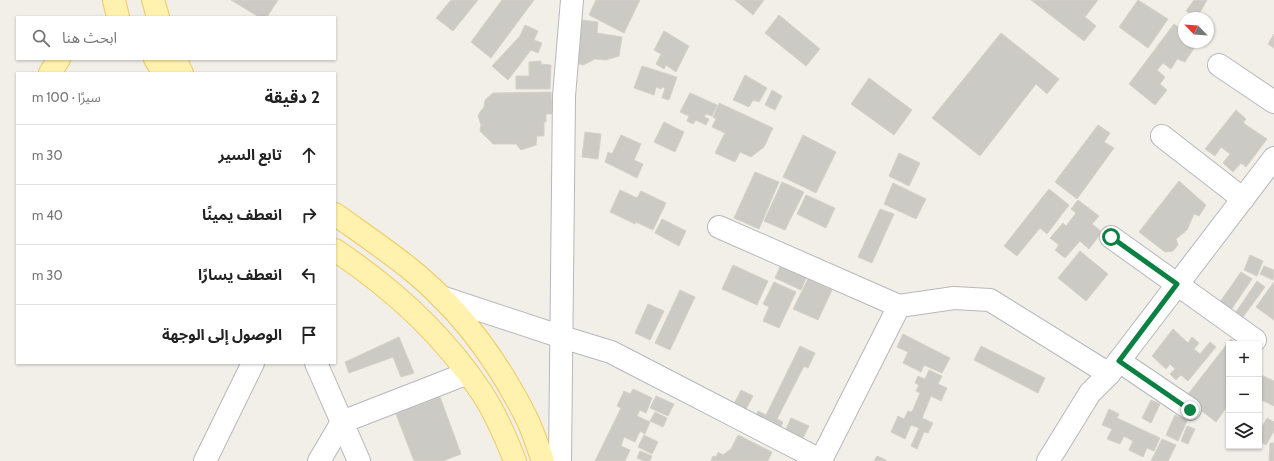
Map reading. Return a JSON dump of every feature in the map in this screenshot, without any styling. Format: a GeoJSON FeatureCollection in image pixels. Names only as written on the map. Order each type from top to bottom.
{"type":"FeatureCollection","features":[{"type":"Feature","properties":{"kind":"main road"},"geometry":{"type":"LineString","coordinates":[[114,0],[118,16]]}},
{"type":"Feature","properties":{"kind":"main road"},"geometry":{"type":"LineString","coordinates":[[153,0],[158,16]]}},
{"type":"Feature","properties":{"kind":"main road"},"geometry":{"type":"LineString","coordinates":[[51,72],[58,60]]}},
{"type":"Feature","properties":{"kind":"main road"},"geometry":{"type":"LineString","coordinates":[[156,60],[163,72]]}},
{"type":"Feature","properties":{"kind":"main road"},"geometry":{"type":"LineString","coordinates":[[176,60],[182,72]]}},
{"type":"Feature","properties":{"kind":"main road"},"geometry":{"type":"LineString","coordinates":[[336,215],[409,268],[441,297],[475,335],[504,377],[528,422],[543,461]]}},
{"type":"Feature","properties":{"kind":"main road"},"geometry":{"type":"LineString","coordinates":[[336,251],[383,284],[414,311],[442,341],[483,394],[495,416],[515,461]]}},
{"type":"Feature","properties":{"kind":"street"},"geometry":{"type":"LineString","coordinates":[[560,461],[564,96],[572,0]]}},
{"type":"Feature","properties":{"kind":"street"},"geometry":{"type":"LineString","coordinates":[[1219,65],[1274,102]]}},
{"type":"Feature","properties":{"kind":"street"},"geometry":{"type":"LineString","coordinates":[[1162,136],[1243,199]]}},
{"type":"Feature","properties":{"kind":"street"},"geometry":{"type":"LineString","coordinates":[[1048,461],[1090,393],[1114,368],[1274,158]]}},
{"type":"Feature","properties":{"kind":"street"},"geometry":{"type":"LineString","coordinates":[[719,227],[899,306],[954,298],[990,300],[1190,410]]}},
{"type":"Feature","properties":{"kind":"street"},"geometry":{"type":"LineString","coordinates":[[1111,237],[1255,340]]}},
{"type":"Feature","properties":{"kind":"street"},"geometry":{"type":"LineString","coordinates":[[441,297],[562,338],[611,352],[822,461],[899,306]]}},
{"type":"Feature","properties":{"kind":"street"},"geometry":{"type":"LineString","coordinates":[[205,461],[254,364]]}},
{"type":"Feature","properties":{"kind":"street"},"geometry":{"type":"LineString","coordinates":[[316,364],[359,461]]}},
{"type":"Feature","properties":{"kind":"street"},"geometry":{"type":"LineString","coordinates":[[319,461],[342,422],[468,373]]}},
{"type":"Feature","properties":{"kind":"building"},"geometry":{"type":"Polygon","coordinates":[[[231,0],[278,0],[268,16],[257,16],[231,0]]]}},
{"type":"Feature","properties":{"kind":"building"},"geometry":{"type":"Polygon","coordinates":[[[451,0],[478,0],[453,31],[436,18],[451,0]]]}},
{"type":"Feature","properties":{"kind":"building"},"geometry":{"type":"Polygon","coordinates":[[[502,0],[534,0],[491,58],[471,42],[502,0]]]}},
{"type":"Feature","properties":{"kind":"building"},"geometry":{"type":"Polygon","coordinates":[[[596,0],[640,0],[624,33],[589,15],[596,0]]]}},
{"type":"Feature","properties":{"kind":"building"},"geometry":{"type":"Polygon","coordinates":[[[735,0],[764,0],[753,15],[735,0]]]}},
{"type":"Feature","properties":{"kind":"building"},"geometry":{"type":"Polygon","coordinates":[[[1031,0],[1098,0],[1085,17],[1096,26],[1084,41],[1031,0]]]}},
{"type":"Feature","properties":{"kind":"building"},"geometry":{"type":"Polygon","coordinates":[[[1138,0],[1168,19],[1148,48],[1119,27],[1138,0]]]}},
{"type":"Feature","properties":{"kind":"building"},"geometry":{"type":"Polygon","coordinates":[[[1194,0],[1207,0],[1200,12],[1186,11],[1194,0]]]}},
{"type":"Feature","properties":{"kind":"building"},"geometry":{"type":"Polygon","coordinates":[[[779,15],[820,49],[806,66],[765,33],[779,15]]]}},
{"type":"Feature","properties":{"kind":"building"},"geometry":{"type":"Polygon","coordinates":[[[581,20],[598,22],[597,33],[622,37],[619,56],[606,60],[595,59],[583,65],[573,62],[581,20]]]}},
{"type":"Feature","properties":{"kind":"building"},"geometry":{"type":"Polygon","coordinates":[[[1174,24],[1178,27],[1178,48],[1194,48],[1185,62],[1177,59],[1171,69],[1163,63],[1157,70],[1165,77],[1160,84],[1167,90],[1155,105],[1129,84],[1174,24]]]}},
{"type":"Feature","properties":{"kind":"building"},"geometry":{"type":"Polygon","coordinates":[[[525,25],[538,31],[534,40],[542,43],[538,53],[531,50],[508,80],[492,66],[520,36],[525,25]]]}},
{"type":"Feature","properties":{"kind":"building"},"geometry":{"type":"Polygon","coordinates":[[[664,31],[689,46],[676,72],[666,65],[664,69],[656,64],[661,54],[654,50],[664,31]]]}},
{"type":"Feature","properties":{"kind":"building"},"geometry":{"type":"Polygon","coordinates":[[[1001,33],[1059,79],[1047,94],[1036,84],[980,156],[932,118],[1001,33]]]}},
{"type":"Feature","properties":{"kind":"building"},"geometry":{"type":"Polygon","coordinates":[[[1274,34],[1274,48],[1268,44],[1274,34]]]}},
{"type":"Feature","properties":{"kind":"building"},"geometry":{"type":"Polygon","coordinates":[[[541,61],[541,64],[551,65],[550,89],[516,89],[516,76],[529,76],[529,62],[541,61]]]}},
{"type":"Feature","properties":{"kind":"building"},"geometry":{"type":"Polygon","coordinates":[[[642,66],[677,77],[669,100],[662,98],[665,88],[662,87],[661,89],[656,87],[654,95],[634,88],[642,66]]]}},
{"type":"Feature","properties":{"kind":"building"},"geometry":{"type":"Polygon","coordinates":[[[745,75],[767,88],[759,102],[753,100],[749,107],[733,100],[745,75]]]}},
{"type":"Feature","properties":{"kind":"building"},"geometry":{"type":"Polygon","coordinates":[[[869,78],[912,110],[894,135],[851,104],[869,78]]]}},
{"type":"Feature","properties":{"kind":"building"},"geometry":{"type":"Polygon","coordinates":[[[772,90],[782,96],[775,110],[765,105],[772,90]]]}},
{"type":"Feature","properties":{"kind":"building"},"geometry":{"type":"Polygon","coordinates":[[[551,92],[552,114],[546,114],[546,122],[544,122],[544,136],[537,136],[536,145],[521,150],[516,144],[493,144],[480,131],[481,125],[478,116],[484,107],[485,100],[493,93],[551,92]]]}},
{"type":"Feature","properties":{"kind":"building"},"geometry":{"type":"Polygon","coordinates":[[[690,93],[717,105],[712,116],[706,114],[704,117],[709,119],[706,125],[696,120],[693,124],[687,121],[689,116],[680,112],[690,93]]]}},
{"type":"Feature","properties":{"kind":"building"},"geometry":{"type":"Polygon","coordinates":[[[719,103],[773,128],[764,147],[751,157],[740,152],[735,162],[715,153],[725,133],[712,127],[716,119],[713,117],[719,103]]]}},
{"type":"Feature","properties":{"kind":"building"},"geometry":{"type":"Polygon","coordinates":[[[1236,110],[1246,119],[1243,123],[1267,139],[1246,167],[1241,163],[1233,172],[1223,163],[1230,154],[1221,147],[1215,156],[1205,149],[1236,110]]]}},
{"type":"Feature","properties":{"kind":"building"},"geometry":{"type":"Polygon","coordinates":[[[664,122],[684,132],[675,152],[654,142],[664,122]]]}},
{"type":"Feature","properties":{"kind":"building"},"geometry":{"type":"Polygon","coordinates":[[[1098,125],[1110,133],[1104,142],[1114,148],[1077,199],[1055,182],[1098,125]]]}},
{"type":"Feature","properties":{"kind":"building"},"geometry":{"type":"Polygon","coordinates":[[[585,132],[601,134],[598,159],[582,157],[585,132]]]}},
{"type":"Feature","properties":{"kind":"building"},"geometry":{"type":"Polygon","coordinates":[[[621,135],[641,144],[634,160],[643,164],[637,178],[605,162],[608,152],[612,154],[621,135]]]}},
{"type":"Feature","properties":{"kind":"building"},"geometry":{"type":"Polygon","coordinates":[[[803,135],[836,152],[816,193],[783,177],[803,135]]]}},
{"type":"Feature","properties":{"kind":"building"},"geometry":{"type":"Polygon","coordinates":[[[899,153],[920,163],[909,186],[889,176],[899,153]]]}},
{"type":"Feature","properties":{"kind":"building"},"geometry":{"type":"Polygon","coordinates":[[[755,172],[779,182],[759,229],[734,218],[755,172]]]}},
{"type":"Feature","properties":{"kind":"building"},"geometry":{"type":"Polygon","coordinates":[[[1179,181],[1206,205],[1199,216],[1194,214],[1187,230],[1176,239],[1178,245],[1173,251],[1165,252],[1139,232],[1179,181]]]}},
{"type":"Feature","properties":{"kind":"building"},"geometry":{"type":"Polygon","coordinates":[[[782,182],[804,192],[785,230],[764,221],[782,182]]]}},
{"type":"Feature","properties":{"kind":"building"},"geometry":{"type":"Polygon","coordinates":[[[893,183],[926,199],[916,219],[884,204],[893,183]]]}},
{"type":"Feature","properties":{"kind":"building"},"geometry":{"type":"Polygon","coordinates":[[[1049,189],[1069,205],[1047,234],[1040,228],[1017,256],[1004,246],[1049,189]]]}},
{"type":"Feature","properties":{"kind":"building"},"geometry":{"type":"Polygon","coordinates":[[[620,190],[637,198],[641,191],[666,203],[653,230],[636,222],[635,224],[610,212],[620,190]]]}},
{"type":"Feature","properties":{"kind":"building"},"geometry":{"type":"Polygon","coordinates":[[[806,195],[835,208],[826,228],[797,214],[806,195]]]}},
{"type":"Feature","properties":{"kind":"building"},"geometry":{"type":"Polygon","coordinates":[[[1078,200],[1099,216],[1092,224],[1102,232],[1089,249],[1080,241],[1065,258],[1055,250],[1059,245],[1050,238],[1063,223],[1066,226],[1076,213],[1071,209],[1078,200]]]}},
{"type":"Feature","properties":{"kind":"building"},"geometry":{"type":"Polygon","coordinates":[[[880,209],[894,214],[872,263],[858,257],[880,209]]]}},
{"type":"Feature","properties":{"kind":"building"},"geometry":{"type":"Polygon","coordinates":[[[662,219],[686,231],[679,246],[655,233],[662,219]]]}},
{"type":"Feature","properties":{"kind":"building"},"geometry":{"type":"Polygon","coordinates":[[[1080,251],[1108,274],[1086,301],[1058,278],[1080,251]]]}},
{"type":"Feature","properties":{"kind":"building"},"geometry":{"type":"Polygon","coordinates":[[[1250,255],[1263,261],[1257,276],[1244,270],[1250,255]]]}},
{"type":"Feature","properties":{"kind":"building"},"geometry":{"type":"Polygon","coordinates":[[[783,260],[807,276],[801,290],[775,278],[783,260]]]}},
{"type":"Feature","properties":{"kind":"building"},"geometry":{"type":"Polygon","coordinates":[[[733,265],[768,281],[757,305],[722,289],[733,265]]]}},
{"type":"Feature","properties":{"kind":"building"},"geometry":{"type":"Polygon","coordinates":[[[1264,266],[1274,270],[1273,280],[1260,274],[1264,266]]]}},
{"type":"Feature","properties":{"kind":"building"},"geometry":{"type":"Polygon","coordinates":[[[1241,272],[1252,279],[1231,310],[1220,302],[1241,272]]]}},
{"type":"Feature","properties":{"kind":"building"},"geometry":{"type":"Polygon","coordinates":[[[808,279],[832,290],[818,320],[793,309],[808,279]]]}},
{"type":"Feature","properties":{"kind":"building"},"geometry":{"type":"Polygon","coordinates":[[[1257,281],[1265,287],[1243,317],[1236,312],[1257,281]]]}},
{"type":"Feature","properties":{"kind":"building"},"geometry":{"type":"Polygon","coordinates":[[[774,282],[796,292],[779,328],[763,321],[769,307],[763,304],[774,282]]]}},
{"type":"Feature","properties":{"kind":"building"},"geometry":{"type":"Polygon","coordinates":[[[1274,282],[1274,320],[1256,307],[1274,282]]]}},
{"type":"Feature","properties":{"kind":"building"},"geometry":{"type":"Polygon","coordinates":[[[680,290],[695,297],[670,350],[655,343],[680,290]]]}},
{"type":"Feature","properties":{"kind":"building"},"geometry":{"type":"Polygon","coordinates":[[[648,304],[664,311],[650,340],[635,333],[648,304]]]}},
{"type":"Feature","properties":{"kind":"building"},"geometry":{"type":"Polygon","coordinates":[[[1173,329],[1188,343],[1192,337],[1199,343],[1194,349],[1200,354],[1210,342],[1216,347],[1188,381],[1181,375],[1176,380],[1170,374],[1175,369],[1170,364],[1166,369],[1152,356],[1173,329]]]}},
{"type":"Feature","properties":{"kind":"building"},"geometry":{"type":"Polygon","coordinates":[[[903,334],[950,358],[942,373],[924,365],[921,372],[903,363],[908,352],[897,347],[903,334]]]}},
{"type":"Feature","properties":{"kind":"building"},"geometry":{"type":"Polygon","coordinates":[[[399,337],[414,373],[401,377],[393,357],[349,373],[345,362],[399,337]]]}},
{"type":"Feature","properties":{"kind":"building"},"geometry":{"type":"Polygon","coordinates":[[[1226,345],[1226,408],[1216,422],[1185,398],[1226,345]]]}},
{"type":"Feature","properties":{"kind":"building"},"geometry":{"type":"Polygon","coordinates":[[[800,346],[815,353],[808,368],[804,366],[777,419],[783,422],[778,433],[754,420],[758,411],[766,415],[800,346]]]}},
{"type":"Feature","properties":{"kind":"building"},"geometry":{"type":"Polygon","coordinates":[[[981,346],[1045,378],[1038,393],[974,360],[981,346]]]}},
{"type":"Feature","properties":{"kind":"building"},"geometry":{"type":"Polygon","coordinates":[[[929,370],[942,376],[938,384],[947,388],[941,401],[931,396],[922,418],[933,423],[928,433],[924,432],[917,449],[911,446],[919,428],[911,425],[905,439],[891,432],[898,416],[904,419],[908,411],[912,412],[920,393],[916,391],[919,385],[915,383],[918,376],[925,379],[929,370]]]}},
{"type":"Feature","properties":{"kind":"building"},"geometry":{"type":"Polygon","coordinates":[[[1262,375],[1274,381],[1274,406],[1262,400],[1262,375]]]}},
{"type":"Feature","properties":{"kind":"building"},"geometry":{"type":"Polygon","coordinates":[[[633,389],[652,398],[646,413],[640,410],[637,416],[650,422],[645,434],[640,431],[635,442],[624,437],[621,446],[630,450],[625,461],[595,461],[621,408],[617,406],[624,391],[630,394],[633,389]]]}},
{"type":"Feature","properties":{"kind":"building"},"geometry":{"type":"Polygon","coordinates":[[[741,390],[753,396],[744,413],[733,406],[741,390]]]}},
{"type":"Feature","properties":{"kind":"building"},"geometry":{"type":"Polygon","coordinates":[[[656,396],[674,404],[668,416],[650,408],[656,396]]]}},
{"type":"Feature","properties":{"kind":"building"},"geometry":{"type":"Polygon","coordinates":[[[440,397],[461,454],[443,461],[414,461],[396,414],[440,397]]]}},
{"type":"Feature","properties":{"kind":"building"},"geometry":{"type":"Polygon","coordinates":[[[1151,400],[1160,404],[1151,423],[1142,418],[1151,400]]]}},
{"type":"Feature","properties":{"kind":"building"},"geometry":{"type":"Polygon","coordinates":[[[1109,409],[1119,414],[1117,418],[1160,438],[1154,451],[1147,448],[1143,457],[1129,450],[1133,441],[1124,436],[1120,444],[1107,439],[1112,429],[1102,425],[1109,409]]]}},
{"type":"Feature","properties":{"kind":"building"},"geometry":{"type":"Polygon","coordinates":[[[655,412],[667,418],[663,427],[650,421],[655,412]]]}},
{"type":"Feature","properties":{"kind":"building"},"geometry":{"type":"Polygon","coordinates":[[[1175,415],[1187,421],[1178,441],[1166,435],[1175,415]]]}},
{"type":"Feature","properties":{"kind":"building"},"geometry":{"type":"Polygon","coordinates":[[[791,418],[809,426],[800,444],[783,436],[791,418]]]}},
{"type":"Feature","properties":{"kind":"building"},"geometry":{"type":"Polygon","coordinates":[[[1267,418],[1274,422],[1274,431],[1266,445],[1262,443],[1262,427],[1267,418]]]}},
{"type":"Feature","properties":{"kind":"building"},"geometry":{"type":"Polygon","coordinates":[[[1187,426],[1195,429],[1188,444],[1181,441],[1187,426]]]}},
{"type":"Feature","properties":{"kind":"building"},"geometry":{"type":"Polygon","coordinates":[[[644,435],[658,442],[652,454],[638,447],[644,435]]]}},
{"type":"Feature","properties":{"kind":"building"},"geometry":{"type":"Polygon","coordinates":[[[738,435],[772,452],[768,461],[711,461],[713,456],[716,457],[718,452],[723,455],[731,449],[738,435]]]}},
{"type":"Feature","properties":{"kind":"building"},"geometry":{"type":"Polygon","coordinates":[[[1162,439],[1176,445],[1168,461],[1151,461],[1162,439]]]}},
{"type":"Feature","properties":{"kind":"building"},"geometry":{"type":"Polygon","coordinates":[[[1270,443],[1274,443],[1274,461],[1269,461],[1270,443]]]}},
{"type":"Feature","properties":{"kind":"building"},"geometry":{"type":"Polygon","coordinates":[[[640,451],[652,456],[650,461],[644,461],[637,458],[640,451]]]}},
{"type":"Feature","properties":{"kind":"building"},"geometry":{"type":"Polygon","coordinates":[[[877,456],[886,460],[886,461],[874,461],[877,456]]]}},
{"type":"Feature","properties":{"kind":"route"},"geometry":{"type":"LineString","coordinates":[[1111,237],[1177,284],[1119,361],[1190,410]]}}]}
